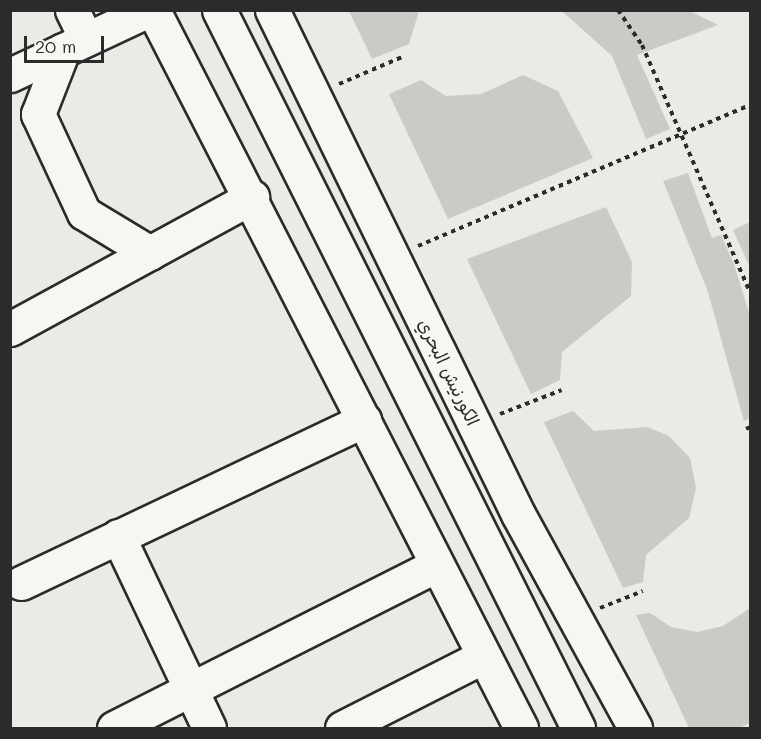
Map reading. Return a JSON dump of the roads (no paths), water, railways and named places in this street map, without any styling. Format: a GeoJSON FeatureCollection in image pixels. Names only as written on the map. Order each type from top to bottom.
{"type":"FeatureCollection","features":[{"type":"Feature","properties":{"kind":"street"},"geometry":{"type":"LineString","coordinates":[[10,75],[74,33],[151,10],[252,197],[520,729]]}},
{"type":"Feature","properties":{"kind":"street"},"geometry":{"type":"LineString","coordinates":[[219,10],[578,729]]}},
{"type":"Feature","properties":{"kind":"street","name":"الكورنيش البحري"},"geometry":{"type":"LineString","coordinates":[[272,10],[474,424],[635,729]]}},
{"type":"Feature","properties":{"kind":"street"},"geometry":{"type":"LineString","coordinates":[[74,33],[38,114],[84,213],[150,253]]}},
{"type":"Feature","properties":{"kind":"street"},"geometry":{"type":"LineString","coordinates":[[10,329],[252,197]]}},
{"type":"Feature","properties":{"kind":"street"},"geometry":{"type":"LineString","coordinates":[[21,583],[364,420]]}},
{"type":"Feature","properties":{"kind":"street"},"geometry":{"type":"LineString","coordinates":[[118,536],[190,685],[208,729]]}},
{"type":"Feature","properties":{"kind":"street"},"geometry":{"type":"LineString","coordinates":[[114,729],[190,685],[436,565]]}},
{"type":"Feature","properties":{"kind":"street"},"geometry":{"type":"LineString","coordinates":[[342,729],[482,657]]}}]}
